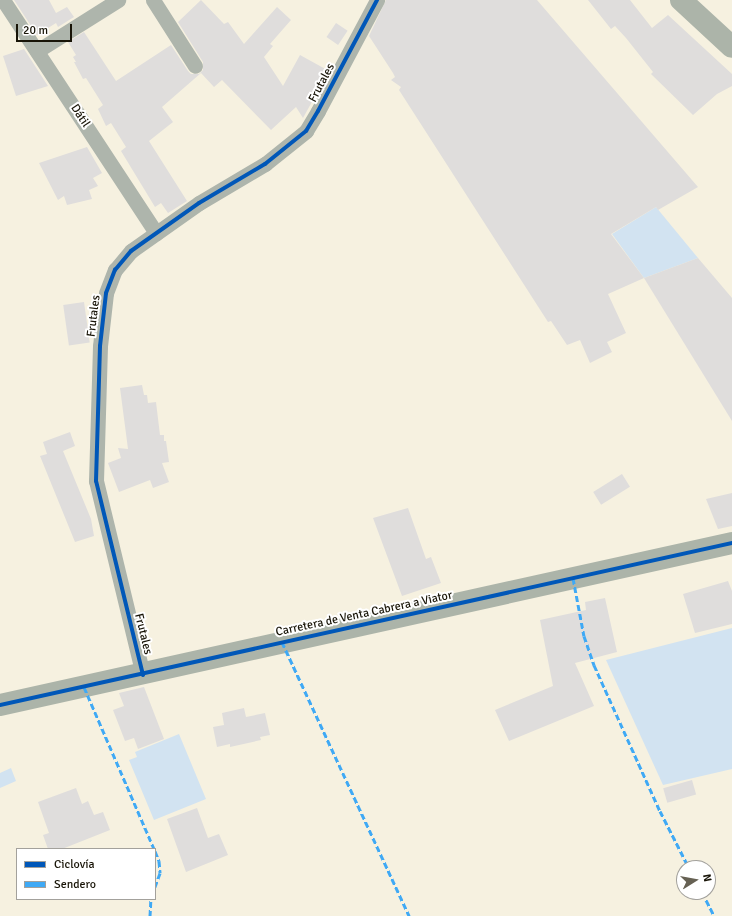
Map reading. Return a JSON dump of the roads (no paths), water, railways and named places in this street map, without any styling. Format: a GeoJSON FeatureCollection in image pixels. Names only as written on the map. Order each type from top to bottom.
{"type":"FeatureCollection","features":[{"type":"Feature","properties":{"kind":"street","name":"Dátil"},"geometry":{"type":"LineString","coordinates":[[3,0],[156,233]]}},
{"type":"Feature","properties":{"kind":"street"},"geometry":{"type":"LineString","coordinates":[[37,50],[118,0]]}},
{"type":"Feature","properties":{"kind":"street"},"geometry":{"type":"LineString","coordinates":[[153,0],[195,66]]}},
{"type":"Feature","properties":{"kind":"street","name":"Frutales"},"geometry":{"type":"LineString","coordinates":[[143,675],[96,481],[96,437],[100,346],[106,293],[115,270],[131,251],[199,203],[265,164],[306,131],[378,0]]}},
{"type":"Feature","properties":{"kind":"street"},"geometry":{"type":"LineString","coordinates":[[681,0],[732,47]]}},
{"type":"Feature","properties":{"kind":"street","name":"Carretera de Venta Cabrera a Viator"},"geometry":{"type":"LineString","coordinates":[[0,706],[732,543]]}},
{"type":"Feature","properties":{"kind":"water"},"geometry":{"type":"Polygon","coordinates":[[[656,207],[698,258],[644,278],[612,234],[656,207]]]}},
{"type":"Feature","properties":{"kind":"water"},"geometry":{"type":"Polygon","coordinates":[[[732,628],[732,769],[663,785],[606,660],[732,628]]]}},
{"type":"Feature","properties":{"kind":"water"},"geometry":{"type":"Polygon","coordinates":[[[179,734],[206,799],[154,820],[129,760],[137,757],[135,752],[179,734]]]}},
{"type":"Feature","properties":{"kind":"water"},"geometry":{"type":"Polygon","coordinates":[[[11,768],[16,781],[0,788],[0,773],[11,768]]]}}]}
